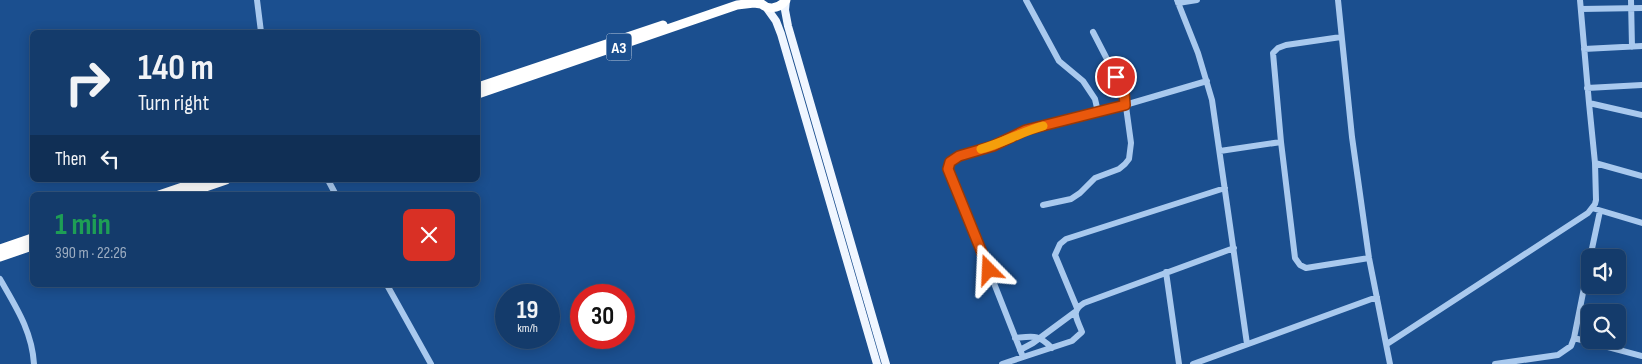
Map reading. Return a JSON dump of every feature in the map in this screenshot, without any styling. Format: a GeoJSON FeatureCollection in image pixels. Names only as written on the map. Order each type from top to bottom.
{"type":"FeatureCollection","features":[{"type":"Feature","properties":{"kind":"highway","name":"A3"},"geometry":{"type":"LineString","coordinates":[[480,86],[736,0]]}},
{"type":"Feature","properties":{"kind":"highway","name":"A3"},"geometry":{"type":"LineString","coordinates":[[480,93],[737,5],[754,3],[776,8],[786,0]]}},
{"type":"Feature","properties":{"kind":"highway"},"geometry":{"type":"LineString","coordinates":[[168,192],[197,182]]}},
{"type":"Feature","properties":{"kind":"highway"},"geometry":{"type":"LineString","coordinates":[[191,192],[220,182]]}},
{"type":"Feature","properties":{"kind":"highway"},"geometry":{"type":"LineString","coordinates":[[0,249],[30,239]]}},
{"type":"Feature","properties":{"kind":"highway"},"geometry":{"type":"LineString","coordinates":[[0,257],[30,247]]}},
{"type":"Feature","properties":{"kind":"main road"},"geometry":{"type":"LineString","coordinates":[[786,0],[788,26],[886,364]]}},
{"type":"Feature","properties":{"kind":"main road"},"geometry":{"type":"LineString","coordinates":[[762,4],[773,16],[780,34],[877,364]]}},
{"type":"Feature","properties":{"kind":"street"},"geometry":{"type":"LineString","coordinates":[[257,0],[261,30]]}},
{"type":"Feature","properties":{"kind":"street"},"geometry":{"type":"LineString","coordinates":[[1026,0],[1060,62],[1083,81],[1095,98],[1098,112]]}},
{"type":"Feature","properties":{"kind":"street"},"geometry":{"type":"LineString","coordinates":[[1197,0],[1178,2],[1198,53],[1214,110],[1247,344]]}},
{"type":"Feature","properties":{"kind":"street"},"geometry":{"type":"LineString","coordinates":[[1338,0],[1352,137],[1369,258],[1390,364]]}},
{"type":"Feature","properties":{"kind":"street"},"geometry":{"type":"LineString","coordinates":[[1387,344],[1588,213],[1592,208],[1596,200],[1595,163],[1580,0]]}},
{"type":"Feature","properties":{"kind":"street"},"geometry":{"type":"LineString","coordinates":[[1631,0],[1632,47]]}},
{"type":"Feature","properties":{"kind":"street"},"geometry":{"type":"LineString","coordinates":[[1581,9],[1642,8]]}},
{"type":"Feature","properties":{"kind":"street"},"geometry":{"type":"LineString","coordinates":[[1043,205],[1071,199],[1096,178],[1125,164],[1129,159],[1131,143],[1124,92],[1093,32]]}},
{"type":"Feature","properties":{"kind":"street"},"geometry":{"type":"LineString","coordinates":[[1341,37],[1286,45],[1278,48],[1273,53],[1281,142],[1295,258],[1300,265],[1306,268],[1369,258]]}},
{"type":"Feature","properties":{"kind":"street"},"geometry":{"type":"LineString","coordinates":[[1584,49],[1642,46]]}},
{"type":"Feature","properties":{"kind":"street"},"geometry":{"type":"LineString","coordinates":[[1022,353],[948,169],[950,162],[959,156],[993,146],[1026,130],[1125,105],[1207,81]]}},
{"type":"Feature","properties":{"kind":"street"},"geometry":{"type":"LineString","coordinates":[[1587,88],[1642,85]]}},
{"type":"Feature","properties":{"kind":"street"},"geometry":{"type":"LineString","coordinates":[[1589,103],[1642,115]]}},
{"type":"Feature","properties":{"kind":"street"},"geometry":{"type":"LineString","coordinates":[[1220,151],[1281,142]]}},
{"type":"Feature","properties":{"kind":"street"},"geometry":{"type":"LineString","coordinates":[[1595,163],[1642,176]]}},
{"type":"Feature","properties":{"kind":"street"},"geometry":{"type":"LineString","coordinates":[[1022,353],[1052,348],[1072,341],[1082,332],[1076,310],[1055,255],[1060,244],[1075,236],[1225,188]]}},
{"type":"Feature","properties":{"kind":"street"},"geometry":{"type":"LineString","coordinates":[[1592,208],[1642,224]]}},
{"type":"Feature","properties":{"kind":"street"},"geometry":{"type":"LineString","coordinates":[[1592,249],[1600,211]]}},
{"type":"Feature","properties":{"kind":"street"},"geometry":{"type":"LineString","coordinates":[[1002,364],[1022,353],[1076,310],[1092,300],[1234,248]]}},
{"type":"Feature","properties":{"kind":"street"},"geometry":{"type":"LineString","coordinates":[[1166,272],[1179,364]]}},
{"type":"Feature","properties":{"kind":"street"},"geometry":{"type":"LineString","coordinates":[[1,284],[26,326],[32,345],[34,364]]}},
{"type":"Feature","properties":{"kind":"street"},"geometry":{"type":"LineString","coordinates":[[388,287],[431,364]]}},
{"type":"Feature","properties":{"kind":"street"},"geometry":{"type":"LineString","coordinates":[[1495,364],[1558,355],[1571,346],[1583,294]]}},
{"type":"Feature","properties":{"kind":"street"},"geometry":{"type":"LineString","coordinates":[[1193,364],[1377,297]]}},
{"type":"Feature","properties":{"kind":"street"},"geometry":{"type":"LineString","coordinates":[[1015,338],[1041,337],[1052,348]]}},
{"type":"Feature","properties":{"kind":"street"},"geometry":{"type":"LineString","coordinates":[[1574,338],[1642,356]]}},
{"type":"Feature","properties":{"kind":"street"},"geometry":{"type":"LineString","coordinates":[[1389,354],[1395,364]]}},
{"type":"Feature","properties":{"kind":"street"},"geometry":{"type":"LineString","coordinates":[[1558,355],[1558,364]]}},
{"type":"Feature","properties":{"kind":"slow traffic"},"geometry":{"type":"LineString","coordinates":[[981,149],[993,146],[1026,130],[1043,126]]}},
{"type":"Feature","properties":{"kind":"route"},"geometry":{"type":"LineString","coordinates":[[989,270],[948,169],[950,162],[959,156],[993,146],[1026,130],[1125,105],[1124,92],[1116,77]]}}]}
